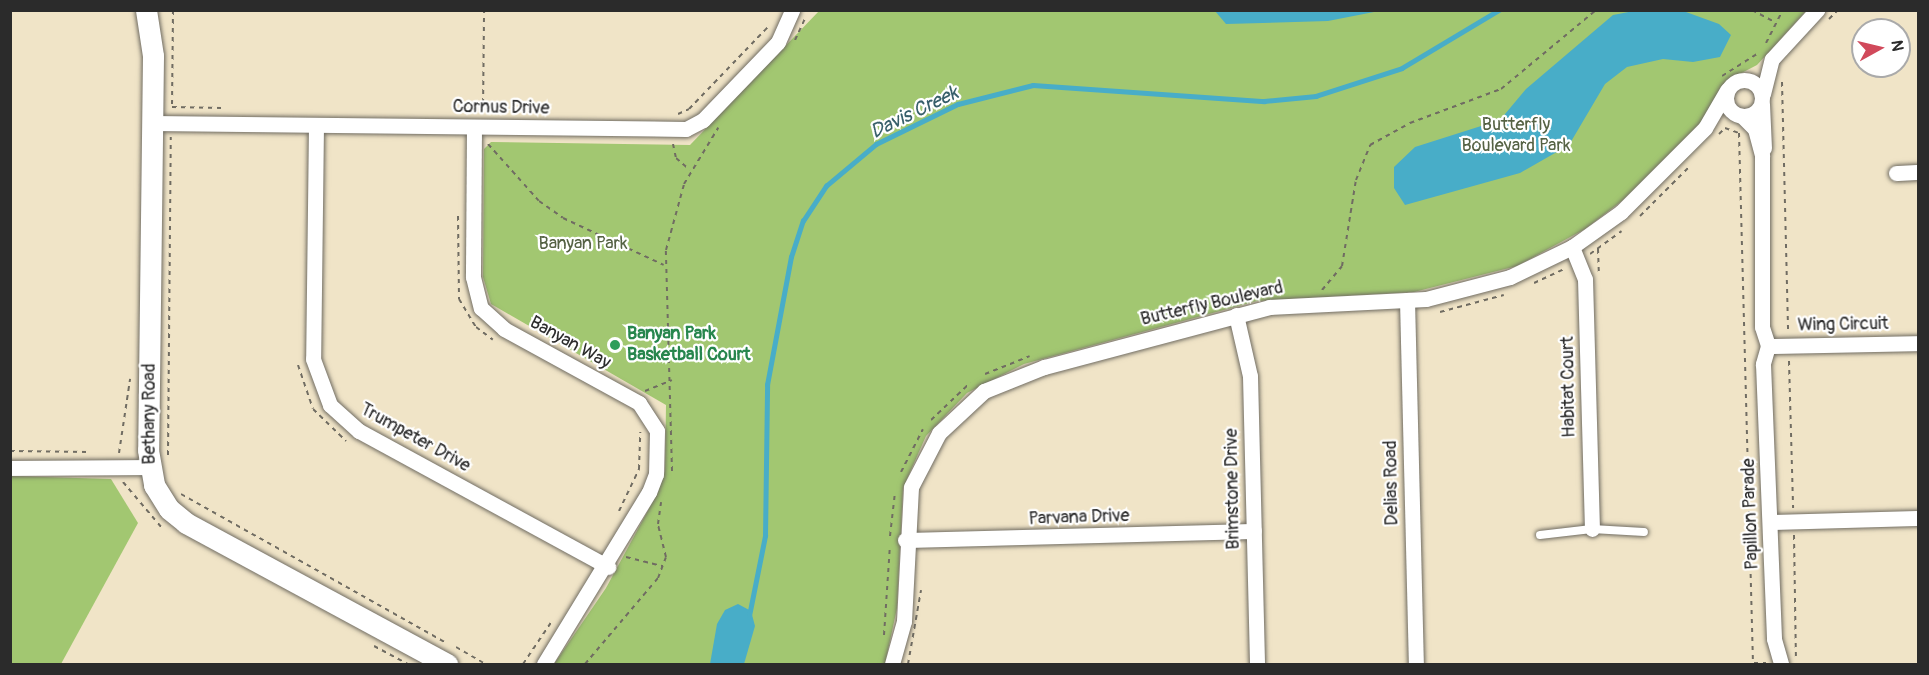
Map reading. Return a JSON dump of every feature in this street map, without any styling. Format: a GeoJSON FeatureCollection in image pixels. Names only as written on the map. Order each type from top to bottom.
{"type":"FeatureCollection","features":[{"type":"Feature","properties":{"kind":"street","name":"Bethany Road"},"geometry":{"type":"LineString","coordinates":[[146,10],[154,21],[165,118],[158,466],[163,502],[186,523],[447,664]]}},
{"type":"Feature","properties":{"kind":"street","name":"Cornus Drive"},"geometry":{"type":"LineString","coordinates":[[165,118],[315,125],[672,130],[703,120],[784,34],[792,10]]}},
{"type":"Feature","properties":{"kind":"street"},"geometry":{"type":"LineString","coordinates":[[1772,59],[1762,99],[1741,116],[1726,103],[1727,90],[1772,59],[1817,10]]}},
{"type":"Feature","properties":{"kind":"street"},"geometry":{"type":"LineString","coordinates":[[1742,79],[1753,81],[1762,99]]}},
{"type":"Feature","properties":{"kind":"street","name":"Butterfly Boulevard"},"geometry":{"type":"LineString","coordinates":[[892,664],[904,621],[908,501],[922,460],[949,420],[984,391],[1044,367],[1236,315],[1300,303],[1407,300],[1479,287],[1572,247],[1635,200],[1705,128],[1727,90]]}},
{"type":"Feature","properties":{"kind":"street","name":"Papillon Parade"},"geometry":{"type":"LineString","coordinates":[[1762,99],[1766,130],[1762,156],[1765,303],[1762,327],[1779,346],[1763,364],[1767,387],[1774,639],[1781,664]]}},
{"type":"Feature","properties":{"kind":"street","name":"Papillon Parade"},"geometry":{"type":"LineString","coordinates":[[1741,116],[1755,129],[1762,156]]}},
{"type":"Feature","properties":{"kind":"street","name":"Butterfly Boulevard"},"geometry":{"type":"LineString","coordinates":[[1705,128],[1741,116]]}},
{"type":"Feature","properties":{"kind":"street","name":"Trumpeter Drive"},"geometry":{"type":"LineString","coordinates":[[315,125],[313,359],[330,405],[359,431],[608,567]]}},
{"type":"Feature","properties":{"kind":"street","name":"Banyan Way"},"geometry":{"type":"LineString","coordinates":[[474,127],[472,278],[481,308],[504,329],[639,403],[655,424],[654,482],[618,551],[544,664]]}},
{"type":"Feature","properties":{"kind":"street"},"geometry":{"type":"LineString","coordinates":[[1896,173],[1918,172]]}},
{"type":"Feature","properties":{"kind":"street","name":"Habitat Court"},"geometry":{"type":"LineString","coordinates":[[1572,247],[1585,285],[1592,529]]}},
{"type":"Feature","properties":{"kind":"street","name":"Delias Road"},"geometry":{"type":"LineString","coordinates":[[1407,300],[1416,664]]}},
{"type":"Feature","properties":{"kind":"street","name":"Brimstone Drive"},"geometry":{"type":"LineString","coordinates":[[1236,315],[1250,376],[1257,664]]}},
{"type":"Feature","properties":{"kind":"street","name":"Wing Circuit"},"geometry":{"type":"LineString","coordinates":[[1779,346],[1918,343]]}},
{"type":"Feature","properties":{"kind":"street"},"geometry":{"type":"LineString","coordinates":[[10,468],[158,466]]}},
{"type":"Feature","properties":{"kind":"street"},"geometry":{"type":"LineString","coordinates":[[1771,522],[1918,518]]}},
{"type":"Feature","properties":{"kind":"street","name":"Parvana Drive"},"geometry":{"type":"LineString","coordinates":[[905,540],[1254,531]]}},
{"type":"Feature","properties":{"kind":"street","name":"Papillon Parade"},"geometry":{"type":"LineString","coordinates":[[1768,664],[1774,639]]}},
{"type":"Feature","properties":{"kind":"lane"},"geometry":{"type":"LineString","coordinates":[[1540,535],[1592,529],[1644,532]]}},
{"type":"Feature","properties":{"kind":"path"},"geometry":{"type":"LineString","coordinates":[[158,466],[165,118],[173,10]]}},
{"type":"Feature","properties":{"kind":"path"},"geometry":{"type":"LineString","coordinates":[[483,111],[484,10]]}},
{"type":"Feature","properties":{"kind":"path"},"geometry":{"type":"LineString","coordinates":[[793,42],[809,10]]}},
{"type":"Feature","properties":{"kind":"path"},"geometry":{"type":"LineString","coordinates":[[1322,290],[1342,266],[1358,171],[1370,145],[1410,123],[1501,89],[1596,10]]}},
{"type":"Feature","properties":{"kind":"path"},"geometry":{"type":"LineString","coordinates":[[1752,10],[1777,23]]}},
{"type":"Feature","properties":{"kind":"path"},"geometry":{"type":"LineString","coordinates":[[1823,26],[1838,10]]}},
{"type":"Feature","properties":{"kind":"path"},"geometry":{"type":"LineString","coordinates":[[674,114],[689,109],[773,18]]}},
{"type":"Feature","properties":{"kind":"path"},"geometry":{"type":"LineString","coordinates":[[1782,75],[1779,346],[1793,521],[1796,664]]}},
{"type":"Feature","properties":{"kind":"path"},"geometry":{"type":"LineString","coordinates":[[165,118],[232,108]]}},
{"type":"Feature","properties":{"kind":"path"},"geometry":{"type":"LineString","coordinates":[[471,111],[495,112]]}},
{"type":"Feature","properties":{"kind":"path"},"geometry":{"type":"LineString","coordinates":[[669,480],[675,448],[664,265],[690,170],[721,123]]}},
{"type":"Feature","properties":{"kind":"path"},"geometry":{"type":"LineString","coordinates":[[672,130],[676,158],[690,170]]}},
{"type":"Feature","properties":{"kind":"path"},"geometry":{"type":"LineString","coordinates":[[484,142],[539,201],[563,218],[664,265]]}},
{"type":"Feature","properties":{"kind":"path"},"geometry":{"type":"LineString","coordinates":[[458,209],[459,299],[476,327],[499,344]]}},
{"type":"Feature","properties":{"kind":"path"},"geometry":{"type":"LineString","coordinates":[[298,355],[313,409],[352,444]]}},
{"type":"Feature","properties":{"kind":"path"},"geometry":{"type":"LineString","coordinates":[[108,452],[119,452],[130,374]]}},
{"type":"Feature","properties":{"kind":"path"},"geometry":{"type":"LineString","coordinates":[[617,514],[639,469],[640,429]]}},
{"type":"Feature","properties":{"kind":"path"},"geometry":{"type":"LineString","coordinates":[[10,451],[97,452]]}},
{"type":"Feature","properties":{"kind":"path"},"geometry":{"type":"LineString","coordinates":[[177,488],[192,503],[486,664]]}},
{"type":"Feature","properties":{"kind":"path"},"geometry":{"type":"LineString","coordinates":[[585,664],[645,597],[663,566],[658,524],[663,495]]}},
{"type":"Feature","properties":{"kind":"path"},"geometry":{"type":"LineString","coordinates":[[618,551],[640,565],[663,566]]}},
{"type":"Feature","properties":{"kind":"path"},"geometry":{"type":"LineString","coordinates":[[523,664],[553,619]]}},
{"type":"Feature","properties":{"kind":"green space"},"geometry":{"type":"Polygon","coordinates":[[[819,11],[1806,11],[1757,65],[1726,81],[1711,112],[1623,200],[1585,229],[1517,266],[1414,292],[1257,301],[1024,364],[967,393],[926,436],[903,488],[897,608],[885,664],[554,664],[606,588],[658,492],[665,471],[666,405],[491,304],[483,277],[484,149],[491,142],[690,145],[819,11]]]}},
{"type":"Feature","properties":{"kind":"green space"},"geometry":{"type":"Polygon","coordinates":[[[11,476],[111,479],[138,523],[61,664],[11,664],[11,476]]]}},
{"type":"Feature","properties":{"kind":"water"},"geometry":{"type":"Polygon","coordinates":[[[1639,10],[1686,12],[1719,24],[1731,35],[1720,57],[1693,62],[1663,59],[1627,67],[1605,84],[1569,145],[1520,173],[1405,205],[1394,188],[1394,167],[1415,147],[1500,120],[1526,89],[1613,15],[1639,10]]]}},
{"type":"Feature","properties":{"kind":"water"},"geometry":{"type":"Polygon","coordinates":[[[1215,11],[1379,11],[1328,21],[1226,24],[1215,11]]]}},
{"type":"Feature","properties":{"kind":"water"},"geometry":{"type":"Polygon","coordinates":[[[738,604],[751,611],[755,626],[744,664],[710,664],[717,624],[725,610],[738,604]]]}},
{"type":"Feature","properties":{"kind":"waterway","name":"Davis Creek"},"geometry":{"type":"LineString","coordinates":[[749,616],[765,536],[767,385],[791,257],[803,221],[826,186],[876,144],[958,104],[1033,85],[1264,101],[1316,96],[1402,68],[1499,10]]}},
{"type":"Feature","properties":{"kind":"place","name":"Banyan Park Basketball Court"},"geometry":{"type":"Point","coordinates":[615,345]}},
{"type":"Feature","properties":{"kind":"park label","name":"Butterfly Boulevard Park"},"geometry":{"type":"Point","coordinates":[1516,136]}},
{"type":"Feature","properties":{"kind":"park label","name":"Banyan Park"},"geometry":{"type":"Point","coordinates":[583,244]}}]}
